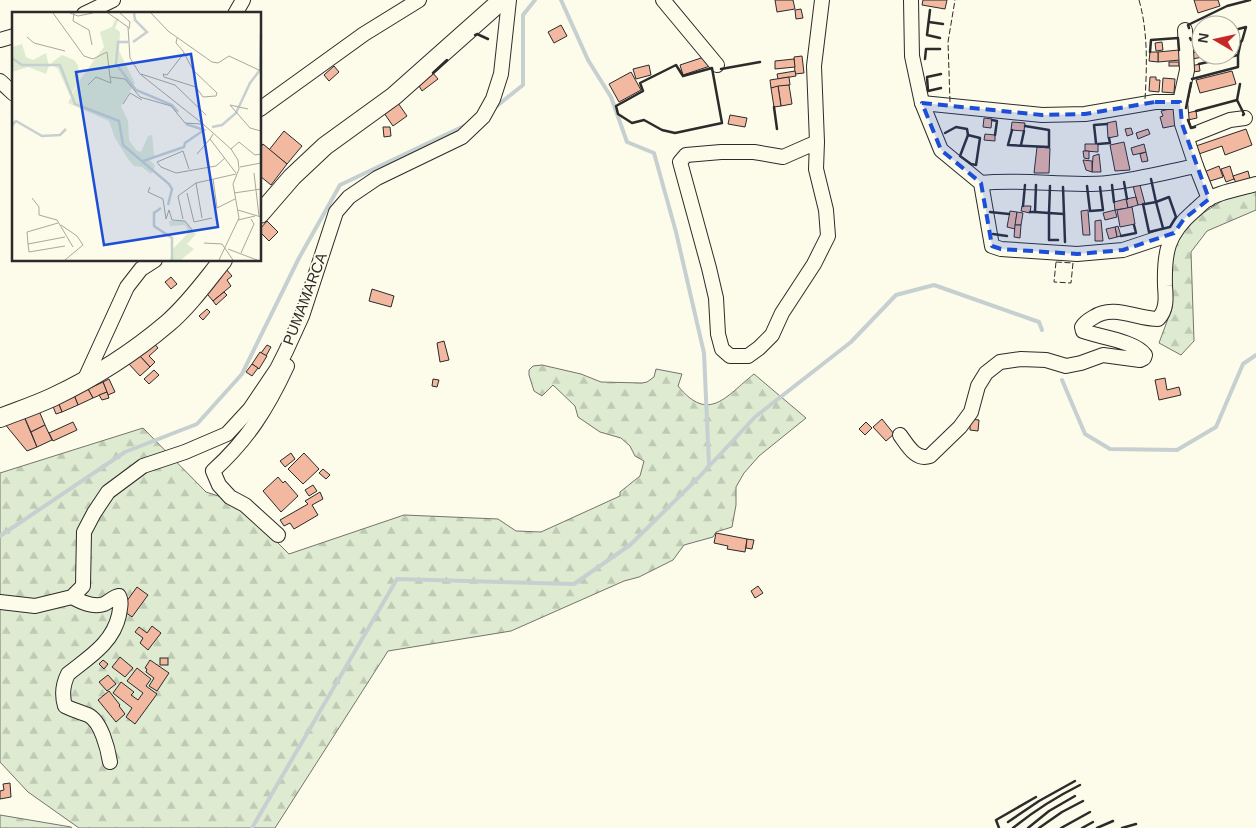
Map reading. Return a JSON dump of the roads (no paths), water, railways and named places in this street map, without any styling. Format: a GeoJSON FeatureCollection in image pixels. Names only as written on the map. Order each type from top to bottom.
{"type":"FeatureCollection","features":[{"type":"Feature","properties":{"kind":"main road"},"geometry":{"type":"LineString","coordinates":[[261,213],[292,177],[325,146],[394,96],[502,0]]}},
{"type":"Feature","properties":{"kind":"main road"},"geometry":{"type":"LineString","coordinates":[[0,418],[52,398],[116,361],[169,322],[199,290],[222,261]]}},
{"type":"Feature","properties":{"kind":"street"},"geometry":{"type":"LineString","coordinates":[[88,12],[113,0]]}},
{"type":"Feature","properties":{"kind":"street"},"geometry":{"type":"LineString","coordinates":[[236,12],[244,0]]}},
{"type":"Feature","properties":{"kind":"street"},"geometry":{"type":"LineString","coordinates":[[261,108],[364,34],[419,0]]}},
{"type":"Feature","properties":{"kind":"street","name":"PUMAMARCA"},"geometry":{"type":"LineString","coordinates":[[72,596],[83,586],[84,532],[108,492],[143,466],[185,452],[226,434],[250,409],[277,369],[302,316],[336,212],[349,197],[377,178],[462,137],[483,117],[493,99],[501,74],[509,0]]}},
{"type":"Feature","properties":{"kind":"street"},"geometry":{"type":"LineString","coordinates":[[663,0],[717,66]]}},
{"type":"Feature","properties":{"kind":"street"},"geometry":{"type":"LineString","coordinates":[[817,142],[783,156],[754,152],[721,152],[686,155],[680,162],[716,298],[718,334],[722,349],[730,356],[748,356],[772,335],[782,314],[814,264],[828,236],[826,210],[816,170],[817,142],[814,66],[822,0]]}},
{"type":"Feature","properties":{"kind":"street"},"geometry":{"type":"LineString","coordinates":[[910,0],[912,56],[922,103],[941,150],[981,183],[989,239],[992,246],[1001,250],[1077,254],[1123,250],[1174,233]]}},
{"type":"Feature","properties":{"kind":"street"},"geometry":{"type":"LineString","coordinates":[[1185,30],[1187,70],[1180,102],[1182,124],[1209,199]]}},
{"type":"Feature","properties":{"kind":"street"},"geometry":{"type":"LineString","coordinates":[[0,81],[12,92]]}},
{"type":"Feature","properties":{"kind":"street"},"geometry":{"type":"LineString","coordinates":[[922,103],[1042,115],[1085,114],[1155,102],[1180,102]]}},
{"type":"Feature","properties":{"kind":"street"},"geometry":{"type":"LineString","coordinates":[[1187,137],[1230,120],[1245,118]]}},
{"type":"Feature","properties":{"kind":"street"},"geometry":{"type":"LineString","coordinates":[[981,183],[999,181],[1073,184],[1108,183],[1196,166]]}},
{"type":"Feature","properties":{"kind":"street"},"geometry":{"type":"LineString","coordinates":[[900,435],[909,448],[918,456],[924,458],[930,456],[960,427],[971,412],[978,386],[986,373],[1000,362],[1021,359],[1046,360],[1066,366],[1103,355],[1140,360],[1144,358],[1145,355],[1142,350],[1083,331],[1084,323],[1101,312],[1114,311],[1150,318],[1158,318],[1163,314],[1166,300],[1164,264],[1166,254],[1169,242],[1184,219],[1209,199],[1256,184]]}},
{"type":"Feature","properties":{"kind":"street"},"geometry":{"type":"LineString","coordinates":[[84,381],[127,287],[141,269],[153,261]]}},
{"type":"Feature","properties":{"kind":"street"},"geometry":{"type":"LineString","coordinates":[[278,535],[245,505],[230,497],[219,485],[213,472],[235,452],[250,433],[274,394],[287,366],[286,351]]}},
{"type":"Feature","properties":{"kind":"street"},"geometry":{"type":"LineString","coordinates":[[0,602],[35,606],[72,596],[90,604],[102,605],[115,596],[120,598],[121,605],[116,627],[99,651],[68,674],[62,698],[65,706],[90,716],[97,725],[108,746],[110,762]]}},
{"type":"Feature","properties":{"kind":"waterway"},"geometry":{"type":"LineString","coordinates":[[493,109],[523,85],[523,15],[535,0]]}},
{"type":"Feature","properties":{"kind":"waterway"},"geometry":{"type":"LineString","coordinates":[[561,0],[588,60],[611,97],[627,142],[654,153],[676,232],[704,353],[709,465]]}},
{"type":"Feature","properties":{"kind":"waterway"},"geometry":{"type":"LineString","coordinates":[[0,536],[125,452],[197,424],[242,374],[299,258],[340,185],[466,125]]}},
{"type":"Feature","properties":{"kind":"waterway"},"geometry":{"type":"LineString","coordinates":[[252,828],[397,579],[574,584],[630,545],[700,476],[755,417],[851,342],[896,295],[934,285],[1039,322],[1042,330]]}},
{"type":"Feature","properties":{"kind":"waterway"},"geometry":{"type":"LineString","coordinates":[[1062,380],[1085,434],[1110,449],[1177,450],[1216,427],[1243,364],[1256,355]]}}]}
